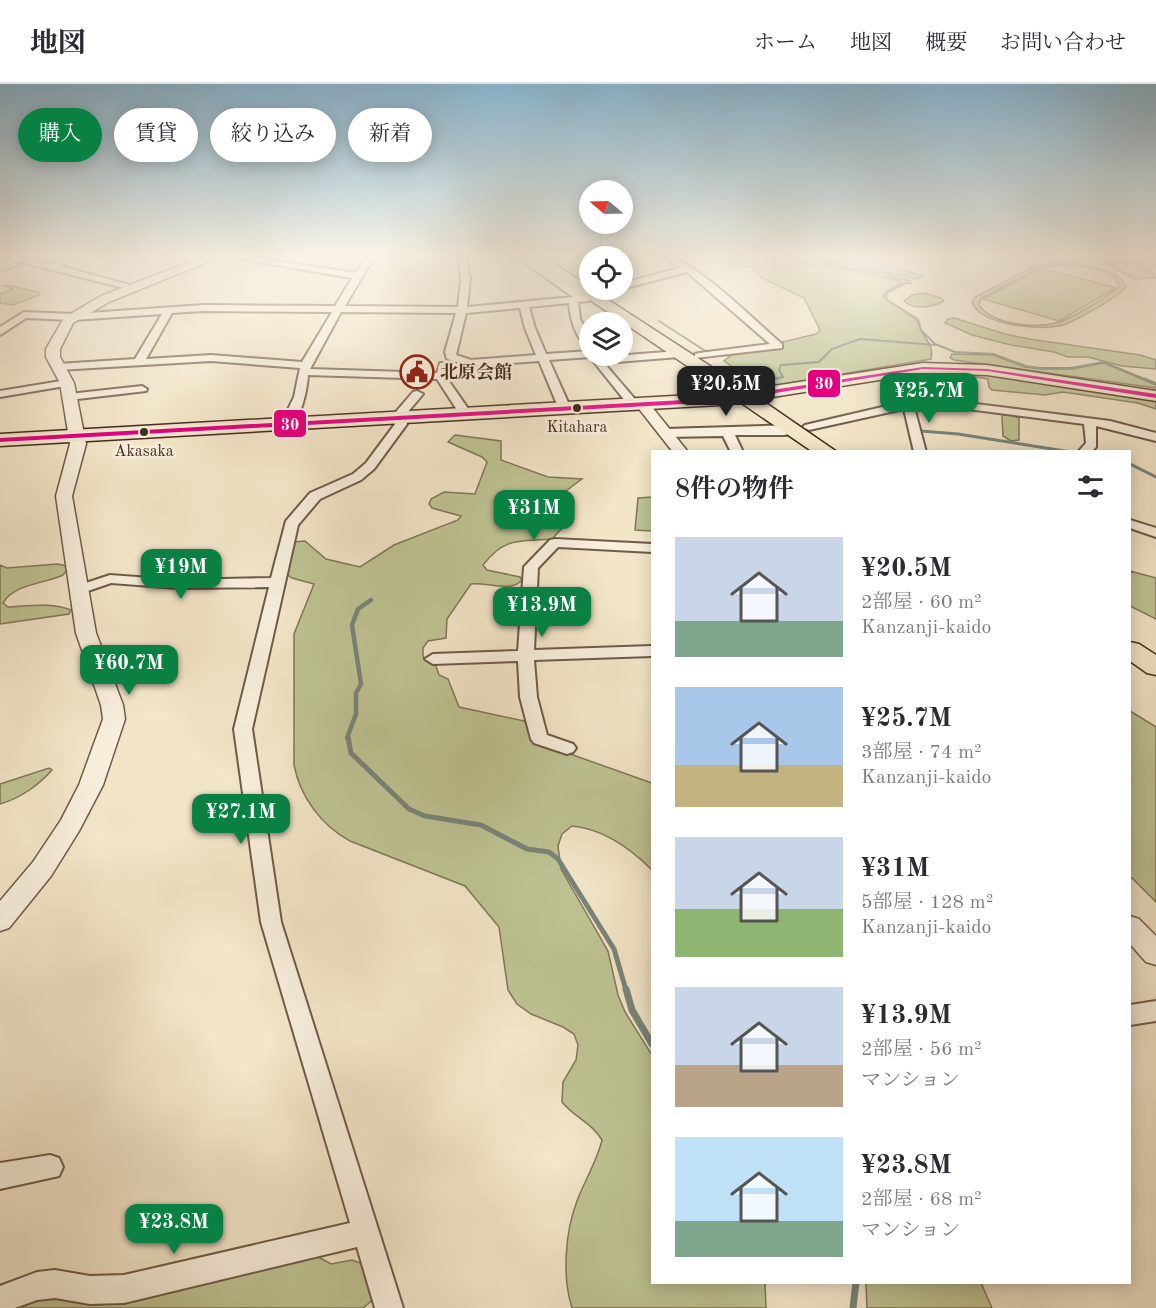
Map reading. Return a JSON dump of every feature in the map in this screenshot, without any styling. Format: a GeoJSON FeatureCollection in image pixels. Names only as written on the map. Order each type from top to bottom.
{"type":"FeatureCollection","features":[{"type":"Feature","properties":{"kind":"main road"},"geometry":{"type":"LineString","coordinates":[[623,312],[699,356],[751,396]]}},
{"type":"Feature","properties":{"kind":"main road"},"geometry":{"type":"LineString","coordinates":[[656,333],[679,354],[801,428],[845,450]]}},
{"type":"Feature","properties":{"kind":"main road"},"geometry":{"type":"LineString","coordinates":[[0,440],[639,405],[751,396],[890,372],[938,368],[987,370],[1156,396]]}},
{"type":"Feature","properties":{"kind":"main road"},"geometry":{"type":"LineString","coordinates":[[801,428],[825,450]]}},
{"type":"Feature","properties":{"kind":"main road"},"geometry":{"type":"LineString","coordinates":[[1131,636],[1156,652]]}},
{"type":"Feature","properties":{"kind":"main road"},"geometry":{"type":"LineString","coordinates":[[1131,651],[1156,667]]}},
{"type":"Feature","properties":{"kind":"street"},"geometry":{"type":"LineString","coordinates":[[0,920],[42,869],[71,825],[91,785],[113,727],[114,712],[89,646],[79,590],[64,496],[78,444],[67,384],[52,354],[52,349],[65,325],[82,312]]}},
{"type":"Feature","properties":{"kind":"street"},"geometry":{"type":"LineString","coordinates":[[0,332],[24,315],[74,317],[150,312]]}},
{"type":"Feature","properties":{"kind":"street"},"geometry":{"type":"LineString","coordinates":[[140,362],[167,312]]}},
{"type":"Feature","properties":{"kind":"street"},"geometry":{"type":"LineString","coordinates":[[287,424],[300,397],[305,368],[336,312]]}},
{"type":"Feature","properties":{"kind":"street"},"geometry":{"type":"LineString","coordinates":[[454,360],[450,352],[459,312]]}},
{"type":"Feature","properties":{"kind":"street"},"geometry":{"type":"LineString","coordinates":[[526,312],[530,328],[565,409]]}},
{"type":"Feature","properties":{"kind":"street"},"geometry":{"type":"LineString","coordinates":[[699,356],[778,346],[739,312]]}},
{"type":"Feature","properties":{"kind":"street"},"geometry":{"type":"LineString","coordinates":[[633,355],[679,354]]}},
{"type":"Feature","properties":{"kind":"street"},"geometry":{"type":"LineString","coordinates":[[464,414],[441,376],[444,365],[454,360],[471,363],[579,356]]}},
{"type":"Feature","properties":{"kind":"street"},"geometry":{"type":"LineString","coordinates":[[58,367],[220,358],[305,368],[441,376]]}},
{"type":"Feature","properties":{"kind":"street"},"geometry":{"type":"LineString","coordinates":[[603,366],[679,450]]}},
{"type":"Feature","properties":{"kind":"street"},"geometry":{"type":"LineString","coordinates":[[0,394],[67,384]]}},
{"type":"Feature","properties":{"kind":"street"},"geometry":{"type":"LineString","coordinates":[[69,397],[142,389]]}},
{"type":"Feature","properties":{"kind":"street"},"geometry":{"type":"LineString","coordinates":[[389,1308],[272,922],[243,737],[244,721],[289,529],[294,519],[315,496],[361,474],[401,424],[401,413],[417,394]]}},
{"type":"Feature","properties":{"kind":"street"},"geometry":{"type":"LineString","coordinates":[[665,433],[785,431],[908,404],[944,403],[1121,426],[1156,436]]}},
{"type":"Feature","properties":{"kind":"street"},"geometry":{"type":"LineString","coordinates":[[908,404],[920,450]]}},
{"type":"Feature","properties":{"kind":"street"},"geometry":{"type":"LineString","coordinates":[[1086,450],[1092,444],[1090,422]]}},
{"type":"Feature","properties":{"kind":"street"},"geometry":{"type":"LineString","coordinates":[[727,431],[736,450]]}},
{"type":"Feature","properties":{"kind":"street"},"geometry":{"type":"LineString","coordinates":[[1131,524],[1156,533]]}},
{"type":"Feature","properties":{"kind":"street"},"geometry":{"type":"LineString","coordinates":[[567,748],[540,739],[530,714],[525,656],[531,567],[555,543],[651,548]]}},
{"type":"Feature","properties":{"kind":"street"},"geometry":{"type":"LineString","coordinates":[[79,590],[110,579],[183,584],[278,582]]}},
{"type":"Feature","properties":{"kind":"street"},"geometry":{"type":"LineString","coordinates":[[433,659],[651,651]]}},
{"type":"Feature","properties":{"kind":"street"},"geometry":{"type":"LineString","coordinates":[[1131,928],[1156,954]]}},
{"type":"Feature","properties":{"kind":"street"},"geometry":{"type":"LineString","coordinates":[[1131,1015],[1156,1011]]}},
{"type":"Feature","properties":{"kind":"street"},"geometry":{"type":"LineString","coordinates":[[0,1176],[50,1167]]}},
{"type":"Feature","properties":{"kind":"street"},"geometry":{"type":"LineString","coordinates":[[0,1300],[37,1286],[55,1284],[98,1290],[124,1289],[352,1236],[365,1230]]}},
{"type":"Feature","properties":{"kind":"green space"},"geometry":{"type":"Polygon","coordinates":[[[811,312],[905,312],[917,320],[931,348],[931,359],[777,385],[756,383],[724,361],[733,354],[816,334],[820,330],[811,312]]]}},
{"type":"Feature","properties":{"kind":"green space"},"geometry":{"type":"Polygon","coordinates":[[[980,312],[986,312],[1016,324],[1039,325],[1059,322],[1079,312],[1090,312],[1066,324],[1044,327],[1014,325],[987,317],[980,312]]]}},
{"type":"Feature","properties":{"kind":"green space"},"geometry":{"type":"Polygon","coordinates":[[[1028,312],[1074,312],[1059,321],[1028,312]]]}},
{"type":"Feature","properties":{"kind":"green space"},"geometry":{"type":"Polygon","coordinates":[[[954,318],[1029,339],[1140,355],[1156,360],[1156,369],[1122,366],[1088,357],[1068,357],[1054,352],[1011,345],[972,335],[945,323],[948,319],[954,318]]]}},
{"type":"Feature","properties":{"kind":"green space"},"geometry":{"type":"Polygon","coordinates":[[[952,354],[993,355],[1025,367],[1040,369],[1072,369],[1104,363],[1156,385],[1156,388],[954,360],[950,358],[952,354]]]}},
{"type":"Feature","properties":{"kind":"green space"},"geometry":{"type":"Polygon","coordinates":[[[971,372],[1156,399],[1156,409],[1138,403],[1063,392],[1045,395],[992,390],[988,379],[962,375],[882,379],[911,373],[971,372]]]}},
{"type":"Feature","properties":{"kind":"green space"},"geometry":{"type":"Polygon","coordinates":[[[1006,413],[1019,418],[1019,440],[1011,441],[1003,436],[1002,416],[1006,413]]]}},
{"type":"Feature","properties":{"kind":"green space"},"geometry":{"type":"Polygon","coordinates":[[[455,435],[501,441],[501,460],[548,477],[582,479],[547,505],[548,509],[565,525],[552,539],[514,542],[506,545],[483,565],[487,570],[520,577],[522,580],[512,586],[471,584],[447,619],[446,638],[428,641],[423,648],[423,656],[425,660],[435,663],[439,675],[448,679],[459,707],[524,721],[542,744],[651,783],[651,869],[616,841],[584,828],[572,826],[562,834],[558,846],[561,869],[608,951],[618,995],[625,1012],[651,1053],[651,1284],[765,1284],[766,1308],[572,1308],[566,1269],[570,1226],[577,1201],[602,1140],[562,1102],[563,1082],[576,1060],[578,1045],[574,1034],[531,1014],[517,1004],[508,990],[499,927],[465,886],[350,841],[322,819],[301,788],[294,765],[294,634],[314,584],[292,578],[285,573],[293,542],[305,541],[326,559],[360,567],[394,545],[458,520],[461,516],[432,508],[429,504],[431,499],[444,492],[475,494],[487,462],[482,457],[448,442],[455,435]]]}},
{"type":"Feature","properties":{"kind":"green space"},"geometry":{"type":"Polygon","coordinates":[[[651,497],[651,531],[635,530],[638,498],[651,497]]]}},
{"type":"Feature","properties":{"kind":"green space"},"geometry":{"type":"Polygon","coordinates":[[[57,564],[68,569],[63,575],[15,591],[3,603],[8,607],[56,606],[71,610],[69,614],[0,624],[0,565],[7,568],[57,564]]]}},
{"type":"Feature","properties":{"kind":"green space"},"geometry":{"type":"Polygon","coordinates":[[[1131,571],[1156,578],[1156,619],[1131,606],[1131,571]]]}},
{"type":"Feature","properties":{"kind":"green space"},"geometry":{"type":"Polygon","coordinates":[[[1131,712],[1156,727],[1156,902],[1132,878],[1131,712]]]}},
{"type":"Feature","properties":{"kind":"green space"},"geometry":{"type":"Polygon","coordinates":[[[49,768],[52,770],[35,786],[14,799],[0,804],[0,784],[49,768]]]}},
{"type":"Feature","properties":{"kind":"green space"},"geometry":{"type":"Polygon","coordinates":[[[315,1255],[331,1264],[352,1260],[366,1265],[375,1298],[363,1308],[0,1308],[18,1299],[315,1255]]]}},
{"type":"Feature","properties":{"kind":"green space"},"geometry":{"type":"Polygon","coordinates":[[[866,1284],[981,1284],[992,1308],[867,1308],[866,1284]]]}},
{"type":"Feature","properties":{"kind":"waterway"},"geometry":{"type":"LineString","coordinates":[[907,312],[918,319],[921,330],[935,344],[955,352],[993,354],[1026,366],[1040,368],[1071,368],[1104,362],[1149,381]]}},
{"type":"Feature","properties":{"kind":"waterway"},"geometry":{"type":"LineString","coordinates":[[659,321],[707,352]]}},
{"type":"Feature","properties":{"kind":"waterway"},"geometry":{"type":"LineString","coordinates":[[747,372],[769,378],[783,377],[779,370],[781,365],[819,362],[832,349],[860,339],[936,345]]}},
{"type":"Feature","properties":{"kind":"waterway"},"geometry":{"type":"LineString","coordinates":[[1145,379],[1156,384]]}},
{"type":"Feature","properties":{"kind":"waterway"},"geometry":{"type":"LineString","coordinates":[[921,431],[958,434],[1058,450]]}},
{"type":"Feature","properties":{"kind":"waterway"},"geometry":{"type":"LineString","coordinates":[[1131,464],[1156,477]]}},
{"type":"Feature","properties":{"kind":"waterway"},"geometry":{"type":"LineString","coordinates":[[347,738],[356,714],[356,693],[361,684],[352,625],[358,609],[371,600]]}},
{"type":"Feature","properties":{"kind":"waterway"},"geometry":{"type":"LineString","coordinates":[[348,737],[351,753],[409,809],[425,816],[481,825],[527,849],[549,852],[558,859],[614,949],[626,990]]}},
{"type":"Feature","properties":{"kind":"waterway"},"geometry":{"type":"LineString","coordinates":[[626,989],[632,1010],[651,1042]]}},
{"type":"Feature","properties":{"kind":"waterway"},"geometry":{"type":"LineString","coordinates":[[853,1308],[856,1284]]}},
{"type":"Feature","properties":{"kind":"transit line","name":"30"},"geometry":{"type":"LineString","coordinates":[[0,440],[720,400],[923,368],[987,370],[1156,396]]}},
{"type":"Feature","properties":{"kind":"place","name":"北原会館"},"geometry":{"type":"Point","coordinates":[417,372]}},
{"type":"Feature","properties":{"kind":"place","name":"Kitahara"},"geometry":{"type":"Point","coordinates":[577,408]}},
{"type":"Feature","properties":{"kind":"place","name":"Akasaka"},"geometry":{"type":"Point","coordinates":[144,432]}}]}
